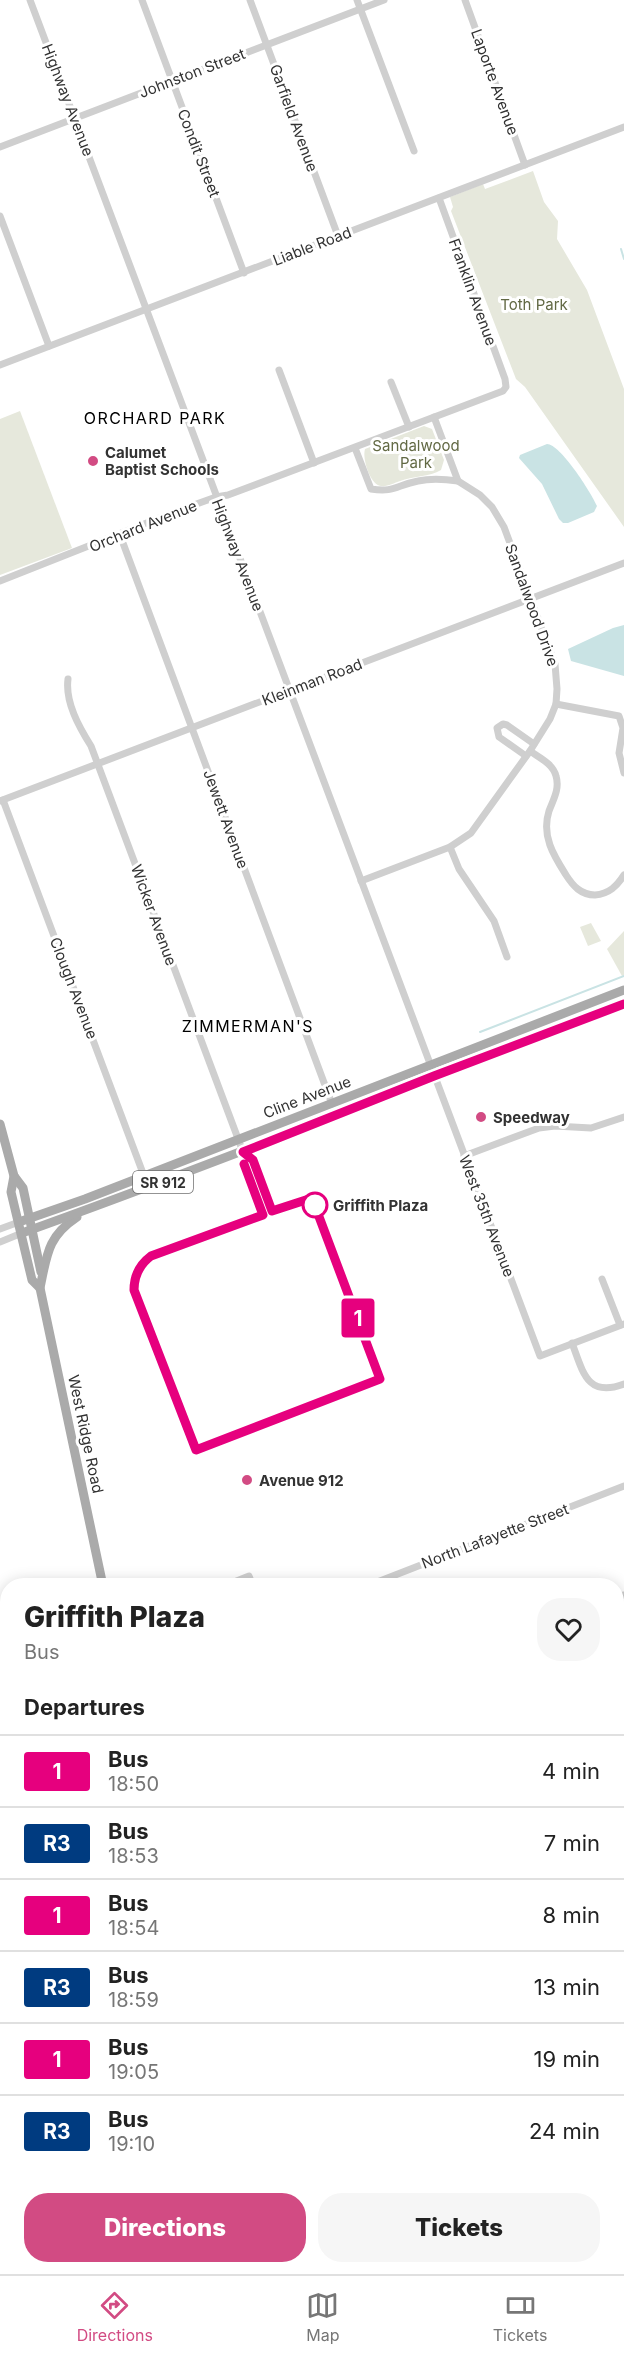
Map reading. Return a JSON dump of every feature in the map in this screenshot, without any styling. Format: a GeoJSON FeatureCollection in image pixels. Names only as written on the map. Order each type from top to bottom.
{"type":"FeatureCollection","features":[{"type":"Feature","properties":{"kind":"main road","name":"Cline Avenue"},"geometry":{"type":"LineString","coordinates":[[19,1222],[332,1104],[624,990]]}},
{"type":"Feature","properties":{"kind":"main road","name":"Cline Avenue"},"geometry":{"type":"LineString","coordinates":[[22,1233],[243,1152],[624,1004]]}},
{"type":"Feature","properties":{"kind":"main road"},"geometry":{"type":"LineString","coordinates":[[0,1124],[14,1176]]}},
{"type":"Feature","properties":{"kind":"main road","name":"West Ridge Road"},"geometry":{"type":"LineString","coordinates":[[14,1176],[23,1188],[31,1218],[42,1278],[40,1288],[101,1578]]}},
{"type":"Feature","properties":{"kind":"main road","name":"West Ridge Road"},"geometry":{"type":"LineString","coordinates":[[14,1176],[11,1192],[32,1280],[40,1288]]}},
{"type":"Feature","properties":{"kind":"main road"},"geometry":{"type":"LineString","coordinates":[[42,1278],[52,1240],[66,1224],[84,1212]]}},
{"type":"Feature","properties":{"kind":"street","name":"Highway Avenue"},"geometry":{"type":"LineString","coordinates":[[30,0],[434,1076]]}},
{"type":"Feature","properties":{"kind":"street","name":"Condit Street"},"geometry":{"type":"LineString","coordinates":[[142,0],[244,273]]}},
{"type":"Feature","properties":{"kind":"street","name":"Garfield Avenue"},"geometry":{"type":"LineString","coordinates":[[249,0],[338,236]]}},
{"type":"Feature","properties":{"kind":"street"},"geometry":{"type":"LineString","coordinates":[[357,0],[414,151]]}},
{"type":"Feature","properties":{"kind":"street","name":"Johnston Street"},"geometry":{"type":"LineString","coordinates":[[0,147],[384,0]]}},
{"type":"Feature","properties":{"kind":"street","name":"Laporte Avenue"},"geometry":{"type":"LineString","coordinates":[[465,0],[525,165]]}},
{"type":"Feature","properties":{"kind":"street","name":"Liable Road"},"geometry":{"type":"LineString","coordinates":[[0,365],[624,127]]}},
{"type":"Feature","properties":{"kind":"street","name":"Franklin Avenue"},"geometry":{"type":"LineString","coordinates":[[434,417],[503,391],[506,387],[439,198]]}},
{"type":"Feature","properties":{"kind":"street"},"geometry":{"type":"LineString","coordinates":[[0,216],[49,346]]}},
{"type":"Feature","properties":{"kind":"street"},"geometry":{"type":"LineString","coordinates":[[279,370],[314,463]]}},
{"type":"Feature","properties":{"kind":"street"},"geometry":{"type":"LineString","coordinates":[[391,382],[409,427]]}},
{"type":"Feature","properties":{"kind":"street"},"geometry":{"type":"LineString","coordinates":[[434,417],[458,481],[440,478],[418,481],[387,492],[371,489],[355,448],[434,417]]}},
{"type":"Feature","properties":{"kind":"street","name":"Orchard Avenue"},"geometry":{"type":"LineString","coordinates":[[0,581],[216,497],[228,495],[355,448]]}},
{"type":"Feature","properties":{"kind":"street","name":"Sandalwood Drive"},"geometry":{"type":"LineString","coordinates":[[361,882],[450,848],[478,826],[550,719],[556,704],[555,664],[504,527],[492,507],[480,495],[458,481]]}},
{"type":"Feature","properties":{"kind":"street","name":"Jewett Avenue"},"geometry":{"type":"LineString","coordinates":[[120,535],[332,1104]]}},
{"type":"Feature","properties":{"kind":"street","name":"Kleinman Road"},"geometry":{"type":"LineString","coordinates":[[2,800],[624,563]]}},
{"type":"Feature","properties":{"kind":"street","name":"Wicker Avenue"},"geometry":{"type":"LineString","coordinates":[[68,679],[66,692],[98,763],[243,1152]]}},
{"type":"Feature","properties":{"kind":"street"},"geometry":{"type":"LineString","coordinates":[[556,704],[621,717],[623,728],[619,753],[624,773]]}},
{"type":"Feature","properties":{"kind":"street"},"geometry":{"type":"LineString","coordinates":[[530,750],[500,737],[497,728],[503,724],[507,725],[530,750],[550,765],[556,776],[557,792],[548,815],[547,837],[550,850],[572,884],[580,891],[590,895],[604,894],[616,887],[624,875]]}},
{"type":"Feature","properties":{"kind":"street","name":"Clough Avenue"},"geometry":{"type":"LineString","coordinates":[[2,800],[144,1176]]}},
{"type":"Feature","properties":{"kind":"street"},"geometry":{"type":"LineString","coordinates":[[450,848],[459,869],[494,921],[507,957]]}},
{"type":"Feature","properties":{"kind":"street","name":"West 35th Avenue"},"geometry":{"type":"LineString","coordinates":[[434,1076],[540,1356],[572,1343]]}},
{"type":"Feature","properties":{"kind":"street"},"geometry":{"type":"LineString","coordinates":[[464,1156],[539,1128],[555,1126],[591,1128],[624,1117]]}},
{"type":"Feature","properties":{"kind":"street","name":"Cline Avenue"},"geometry":{"type":"LineString","coordinates":[[0,1229],[19,1222]]}},
{"type":"Feature","properties":{"kind":"street","name":"Cline Avenue"},"geometry":{"type":"LineString","coordinates":[[0,1242],[22,1233]]}},
{"type":"Feature","properties":{"kind":"street"},"geometry":{"type":"LineString","coordinates":[[602,1279],[622,1324],[572,1343],[584,1373],[592,1384],[604,1389],[624,1384]]}},
{"type":"Feature","properties":{"kind":"street","name":"North Lafayette Street"},"geometry":{"type":"LineString","coordinates":[[388,1578],[624,1486]]}},
{"type":"Feature","properties":{"kind":"green space","name":"Toth Park"},"geometry":{"type":"Polygon","coordinates":[[[533,171],[544,202],[558,221],[557,239],[587,290],[624,389],[624,527],[525,387],[516,379],[451,211],[453,207],[450,197],[483,184],[485,189],[533,171]]]}},
{"type":"Feature","properties":{"kind":"green space"},"geometry":{"type":"Polygon","coordinates":[[[20,411],[72,548],[0,575],[0,419],[20,411]]]}},
{"type":"Feature","properties":{"kind":"green space","name":"Sandalwood Park"},"geometry":{"type":"Polygon","coordinates":[[[424,426],[432,429],[444,460],[441,470],[388,485],[381,486],[373,481],[365,458],[365,449],[424,426]]]}},
{"type":"Feature","properties":{"kind":"green space"},"geometry":{"type":"Polygon","coordinates":[[[591,923],[601,941],[588,946],[580,927],[591,923]]]}},
{"type":"Feature","properties":{"kind":"green space"},"geometry":{"type":"Polygon","coordinates":[[[624,931],[624,975],[622,976],[607,949],[624,931]]]}},
{"type":"Feature","properties":{"kind":"water"},"geometry":{"type":"Polygon","coordinates":[[[547,444],[553,446],[567,460],[582,480],[597,506],[594,512],[568,523],[563,523],[559,519],[542,484],[519,458],[520,455],[547,444]]]}},
{"type":"Feature","properties":{"kind":"water"},"geometry":{"type":"Polygon","coordinates":[[[624,625],[624,676],[571,661],[568,649],[624,625]]]}},
{"type":"Feature","properties":{"kind":"waterway"},"geometry":{"type":"LineString","coordinates":[[621,249],[624,259]]}},
{"type":"Feature","properties":{"kind":"waterway"},"geometry":{"type":"LineString","coordinates":[[480,1032],[624,976]]}},
{"type":"Feature","properties":{"kind":"bus line","name":"1"},"geometry":{"type":"LineString","coordinates":[[244,1164],[263,1215],[151,1256],[140,1267],[135,1278],[134,1290],[196,1450],[380,1379],[312,1198],[281,1210],[272,1211],[253,1160],[243,1152],[624,1004]]}},
{"type":"Feature","properties":{"kind":"place","name":"Calumet Baptist Schools"},"geometry":{"type":"Point","coordinates":[93,461]}},
{"type":"Feature","properties":{"kind":"place","name":"Speedway"},"geometry":{"type":"Point","coordinates":[481,1117]}},
{"type":"Feature","properties":{"kind":"place","name":"Griffith Plaza"},"geometry":{"type":"Point","coordinates":[315,1205]}},
{"type":"Feature","properties":{"kind":"place","name":"Avenue 912"},"geometry":{"type":"Point","coordinates":[247,1480]}},
{"type":"Feature","properties":{"kind":"district","name":"ORCHARD PARK"},"geometry":{"type":"Point","coordinates":[155,418]}},
{"type":"Feature","properties":{"kind":"district","name":"ZIMMERMAN'S"},"geometry":{"type":"Point","coordinates":[248,1026]}}]}
